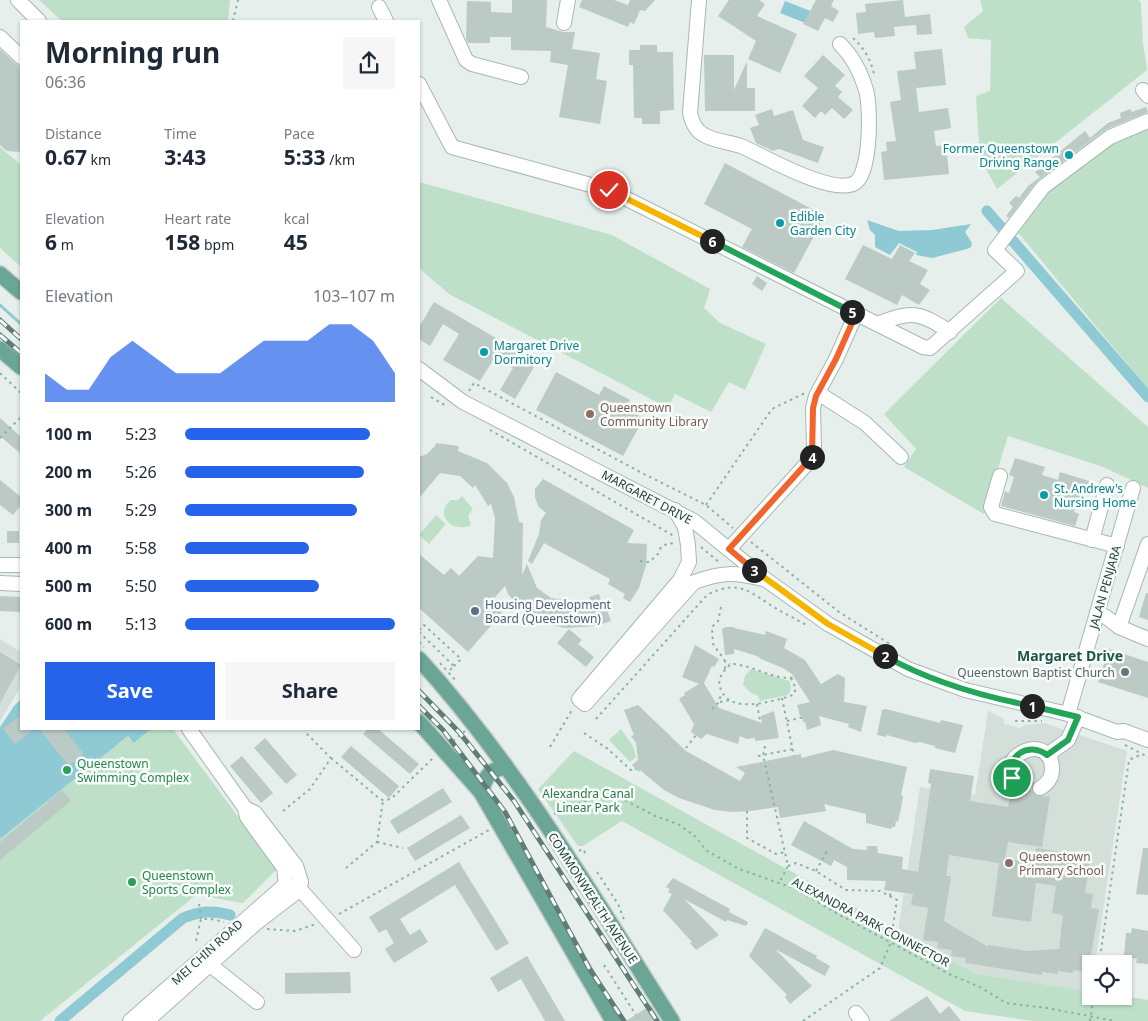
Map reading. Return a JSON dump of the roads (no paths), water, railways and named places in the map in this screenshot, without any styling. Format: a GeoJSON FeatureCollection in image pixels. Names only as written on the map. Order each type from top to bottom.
{"type":"FeatureCollection","features":[{"type":"Feature","properties":{"kind":"main road"},"geometry":{"type":"LineString","coordinates":[[0,274],[20,291]]}},
{"type":"Feature","properties":{"kind":"main road"},"geometry":{"type":"LineString","coordinates":[[0,348],[20,366]]}},
{"type":"Feature","properties":{"kind":"main road","name":"COMMONWEALTH AVENUE"},"geometry":{"type":"LineString","coordinates":[[420,660],[475,724],[506,767],[573,865],[672,1021]]}},
{"type":"Feature","properties":{"kind":"main road"},"geometry":{"type":"LineString","coordinates":[[420,724],[439,756],[481,792],[613,1021]]}},
{"type":"Feature","properties":{"kind":"main road"},"geometry":{"type":"LineString","coordinates":[[481,792],[488,774],[498,768],[506,767]]}},
{"type":"Feature","properties":{"kind":"street"},"geometry":{"type":"LineString","coordinates":[[18,0],[38,20]]}},
{"type":"Feature","properties":{"kind":"street"},"geometry":{"type":"LineString","coordinates":[[439,0],[466,60],[472,64],[521,77]]}},
{"type":"Feature","properties":{"kind":"street"},"geometry":{"type":"LineString","coordinates":[[564,23],[568,0]]}},
{"type":"Feature","properties":{"kind":"street"},"geometry":{"type":"LineString","coordinates":[[699,0],[690,114],[697,130],[705,136],[739,146],[817,181],[841,185],[855,182],[861,177],[865,164],[869,126],[866,91],[854,61],[840,44]]}},
{"type":"Feature","properties":{"kind":"street"},"geometry":{"type":"LineString","coordinates":[[378,7],[385,20]]}},
{"type":"Feature","properties":{"kind":"street"},"geometry":{"type":"LineString","coordinates":[[0,37],[20,56]]}},
{"type":"Feature","properties":{"kind":"street"},"geometry":{"type":"LineString","coordinates":[[420,86],[452,148],[609,190],[923,347],[930,348],[1017,271],[995,250],[1044,187],[1110,137],[1148,121]]}},
{"type":"Feature","properties":{"kind":"street"},"geometry":{"type":"LineString","coordinates":[[729,549],[812,458],[814,452],[813,408],[819,390],[856,314]]}},
{"type":"Feature","properties":{"kind":"street"},"geometry":{"type":"LineString","coordinates":[[877,324],[900,315],[912,314],[929,319],[950,332]]}},
{"type":"Feature","properties":{"kind":"street","name":"MARGARET DRIVE"},"geometry":{"type":"LineString","coordinates":[[420,369],[463,402],[694,521],[765,579],[828,624],[908,668],[965,690],[1073,716],[1117,732],[1124,731],[1148,740]]}},
{"type":"Feature","properties":{"kind":"street"},"geometry":{"type":"LineString","coordinates":[[819,390],[865,423],[901,456]]}},
{"type":"Feature","properties":{"kind":"street"},"geometry":{"type":"LineString","coordinates":[[1000,476],[991,508],[995,514],[1116,546]]}},
{"type":"Feature","properties":{"kind":"street"},"geometry":{"type":"LineString","coordinates":[[1092,540],[1107,486]]}},
{"type":"Feature","properties":{"kind":"street","name":"JALAN PENJARA"},"geometry":{"type":"LineString","coordinates":[[1047,755],[1068,740],[1097,613],[1133,488]]}},
{"type":"Feature","properties":{"kind":"street"},"geometry":{"type":"LineString","coordinates":[[675,510],[685,527],[682,546],[690,562],[687,581],[586,704],[579,699],[687,581],[719,574],[731,581],[765,579]]}},
{"type":"Feature","properties":{"kind":"street"},"geometry":{"type":"LineString","coordinates":[[1119,628],[1139,575],[1148,544]]}},
{"type":"Feature","properties":{"kind":"street"},"geometry":{"type":"LineString","coordinates":[[0,565],[20,566]]}},
{"type":"Feature","properties":{"kind":"street"},"geometry":{"type":"LineString","coordinates":[[0,583],[20,584]]}},
{"type":"Feature","properties":{"kind":"street"},"geometry":{"type":"LineString","coordinates":[[1097,613],[1106,617],[1119,628],[1148,639]]}},
{"type":"Feature","properties":{"kind":"street"},"geometry":{"type":"LineString","coordinates":[[190,730],[244,808],[247,817],[284,868],[286,884],[300,888],[354,950]]}},
{"type":"Feature","properties":{"kind":"street","name":"MARGARET DRIVE"},"geometry":{"type":"LineString","coordinates":[[1117,732],[1121,737],[1145,751]]}},
{"type":"Feature","properties":{"kind":"street"},"geometry":{"type":"LineString","coordinates":[[1022,788],[1016,784],[1011,772],[1013,759],[1023,750],[1030,749],[1036,749],[1047,755],[1051,762],[1052,774],[1049,780],[1040,788]]}},
{"type":"Feature","properties":{"kind":"street"},"geometry":{"type":"LineString","coordinates":[[244,808],[255,813],[296,866],[301,882],[300,888]]}},
{"type":"Feature","properties":{"kind":"street","name":"MEI CHIN ROAD"},"geometry":{"type":"LineString","coordinates":[[147,1021],[286,884]]}},
{"type":"Feature","properties":{"kind":"street","name":"MEI CHIN ROAD"},"geometry":{"type":"LineString","coordinates":[[130,1021],[296,894],[300,888]]}},
{"type":"Feature","properties":{"kind":"street"},"geometry":{"type":"LineString","coordinates":[[206,961],[258,1002]]}},
{"type":"Feature","properties":{"kind":"water"},"geometry":{"type":"Polygon","coordinates":[[[785,1],[813,12],[808,24],[780,13],[785,1]]]}},
{"type":"Feature","properties":{"kind":"water"},"geometry":{"type":"Polygon","coordinates":[[[867,220],[899,231],[932,230],[971,224],[965,232],[972,243],[971,247],[967,249],[932,258],[916,255],[917,252],[899,243],[890,255],[875,247],[875,235],[870,230],[867,220]]]}},
{"type":"Feature","properties":{"kind":"water","name":"Queenstown Swimming Complex"},"geometry":{"type":"Polygon","coordinates":[[[20,700],[20,730],[150,730],[134,743],[128,736],[0,839],[0,727],[20,700]]]}},
{"type":"Feature","properties":{"kind":"waterway"},"geometry":{"type":"LineString","coordinates":[[987,211],[1148,397]]}},
{"type":"Feature","properties":{"kind":"waterway"},"geometry":{"type":"LineString","coordinates":[[0,305],[20,323]]}},
{"type":"Feature","properties":{"kind":"waterway"},"geometry":{"type":"LineString","coordinates":[[60,1021],[183,918],[206,912],[230,915]]}},
{"type":"Feature","properties":{"kind":"railway"},"geometry":{"type":"LineString","coordinates":[[0,320],[20,338]]}},
{"type":"Feature","properties":{"kind":"railway"},"geometry":{"type":"LineString","coordinates":[[0,335],[20,352]]}},
{"type":"Feature","properties":{"kind":"railway"},"geometry":{"type":"LineString","coordinates":[[420,692],[459,732],[514,801],[657,1021]]}},
{"type":"Feature","properties":{"kind":"railway"},"geometry":{"type":"LineString","coordinates":[[420,707],[443,730],[505,812],[589,968],[624,1021]]}},
{"type":"Feature","properties":{"kind":"place","name":"Former Queenstown Driving Range"},"geometry":{"type":"Point","coordinates":[1069,155]}},
{"type":"Feature","properties":{"kind":"place","name":"Edible Garden City"},"geometry":{"type":"Point","coordinates":[780,223]}},
{"type":"Feature","properties":{"kind":"place","name":"Margaret Drive Dormitory"},"geometry":{"type":"Point","coordinates":[484,352]}},
{"type":"Feature","properties":{"kind":"place","name":"Queenstown Community Library"},"geometry":{"type":"Point","coordinates":[590,414]}},
{"type":"Feature","properties":{"kind":"place","name":"St. Andrew's Nursing Home"},"geometry":{"type":"Point","coordinates":[1044,495]}},
{"type":"Feature","properties":{"kind":"place","name":"Housing Development Board (Queenstown)"},"geometry":{"type":"Point","coordinates":[475,611]}},
{"type":"Feature","properties":{"kind":"place","name":"Queenstown Baptist Church"},"geometry":{"type":"Point","coordinates":[1125,672]}},
{"type":"Feature","properties":{"kind":"place","name":"Queenstown Swimming Complex"},"geometry":{"type":"Point","coordinates":[67,770]}},
{"type":"Feature","properties":{"kind":"place","name":"Queenstown Primary School"},"geometry":{"type":"Point","coordinates":[1009,863]}},
{"type":"Feature","properties":{"kind":"place","name":"Queenstown Sports Complex"},"geometry":{"type":"Point","coordinates":[132,882]}},
{"type":"Feature","properties":{"kind":"district","name":"Margaret Drive"},"geometry":{"type":"Point","coordinates":[1070,655]}},
{"type":"Feature","properties":{"kind":"park label","name":"Alexandra Canal Linear Park"},"geometry":{"type":"Point","coordinates":[588,800]}}]}
